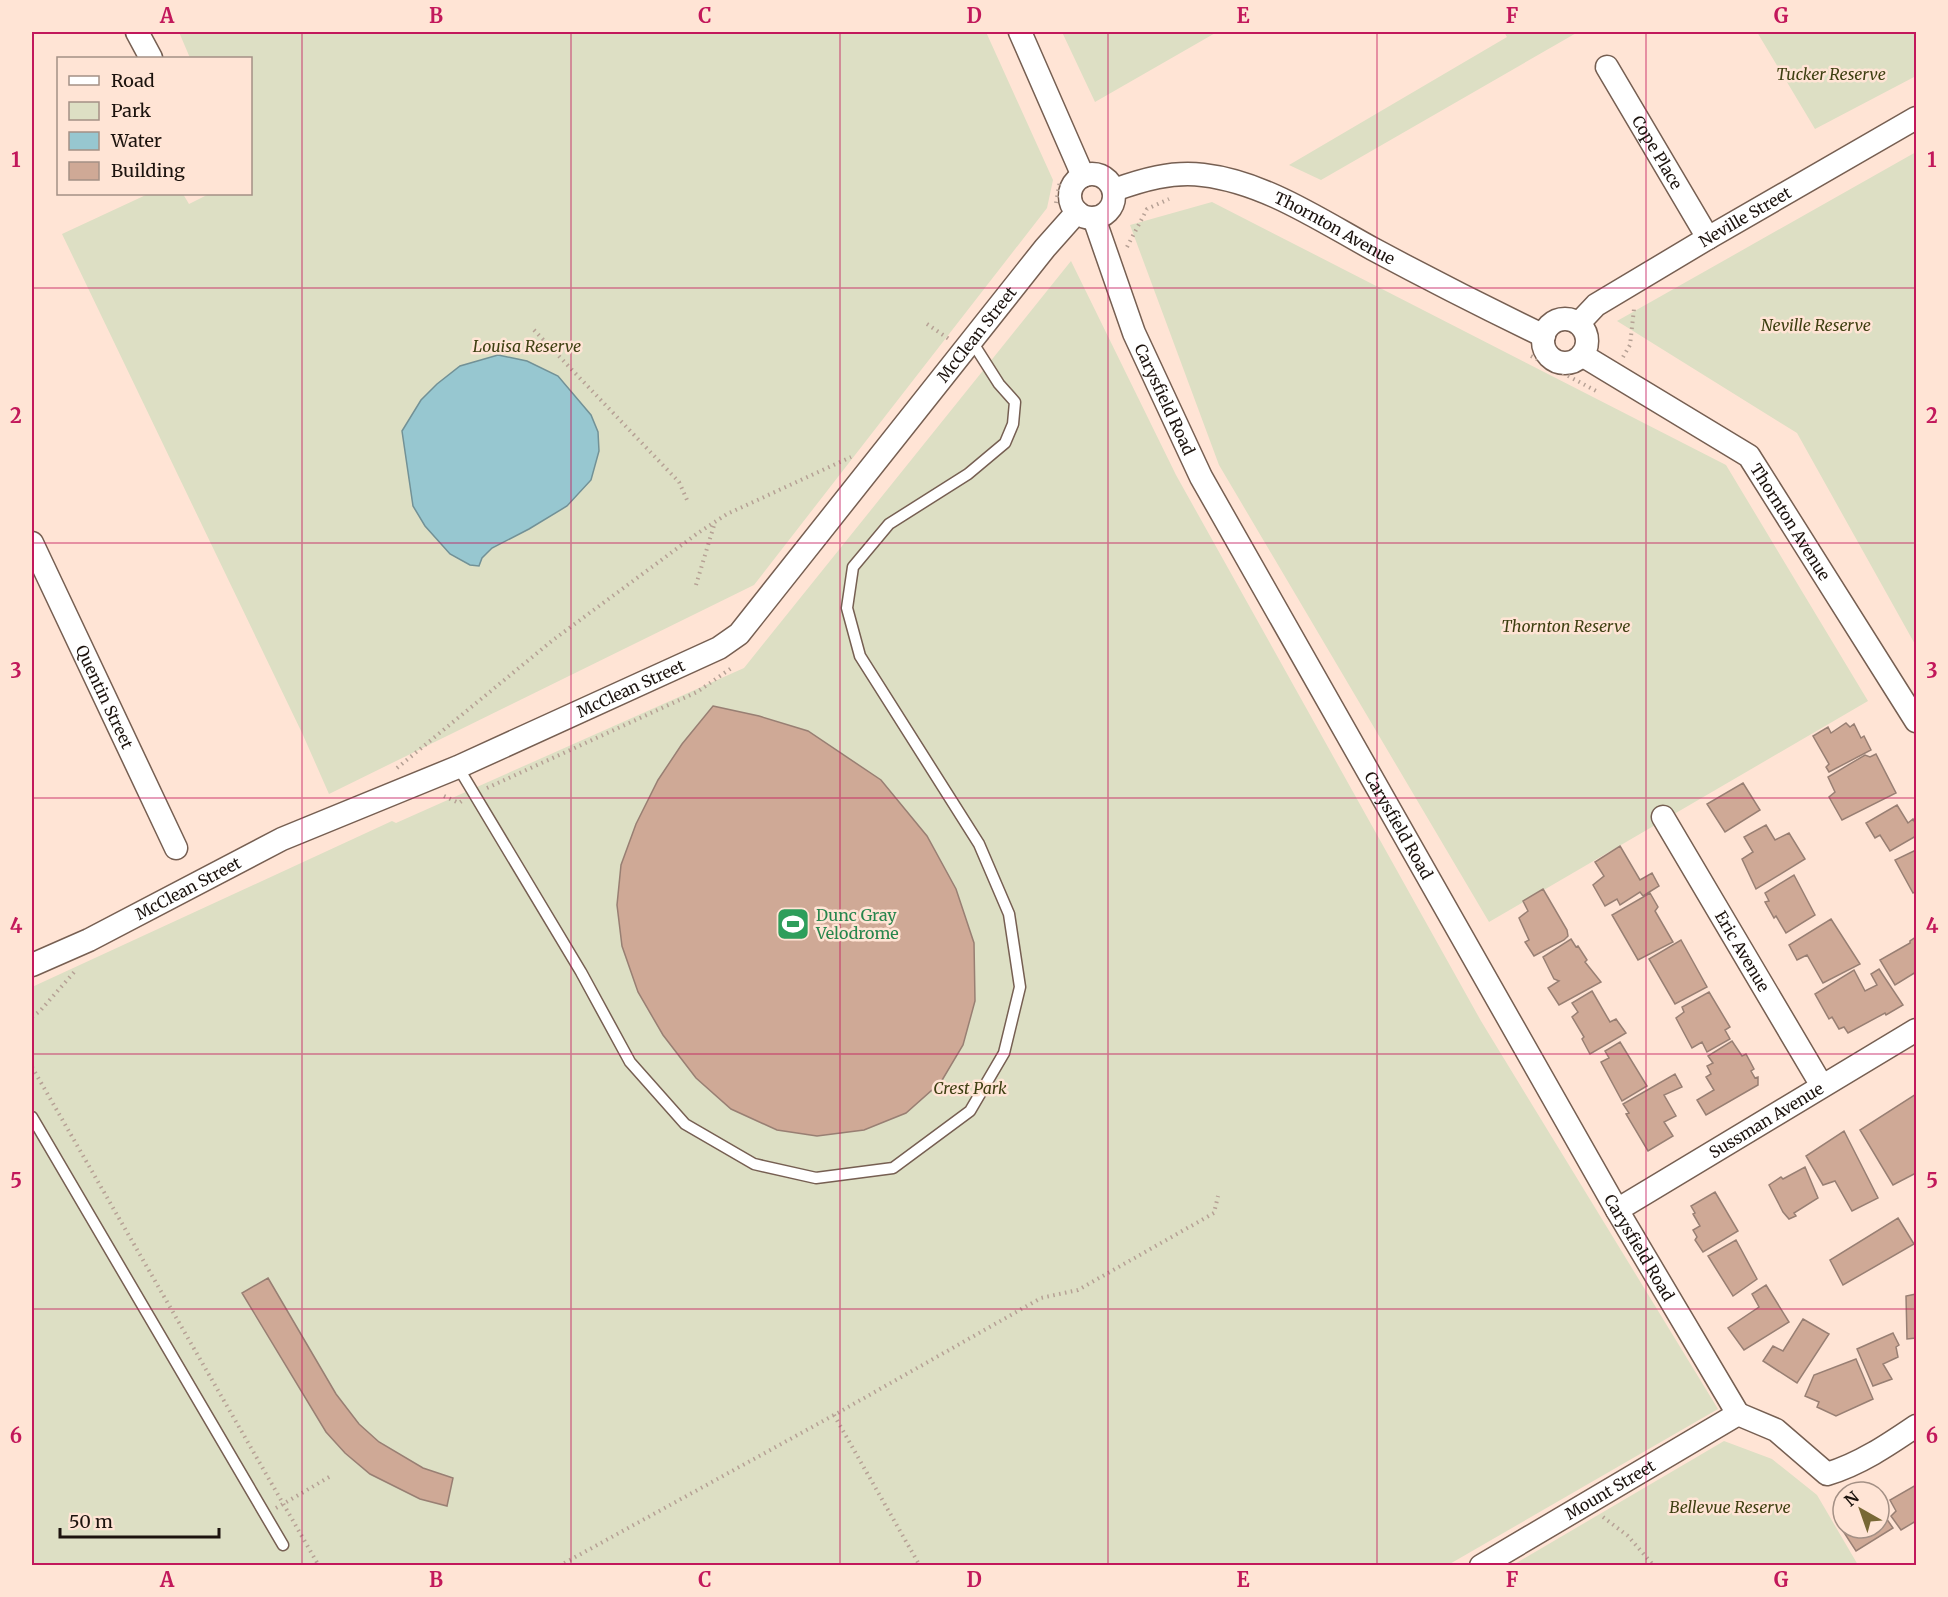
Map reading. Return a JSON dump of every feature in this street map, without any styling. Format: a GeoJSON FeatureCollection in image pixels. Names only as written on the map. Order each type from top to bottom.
{"type":"FeatureCollection","features":[{"type":"Feature","properties":{"kind":"street"},"geometry":{"type":"LineString","coordinates":[[137,32],[150,57]]}},
{"type":"Feature","properties":{"kind":"street"},"geometry":{"type":"LineString","coordinates":[[1020,32],[1083,176]]}},
{"type":"Feature","properties":{"kind":"street","name":"Cope Place"},"geometry":{"type":"LineString","coordinates":[[1607,67],[1708,238]]}},
{"type":"Feature","properties":{"kind":"street","name":"Neville Street"},"geometry":{"type":"LineString","coordinates":[[1579,323],[1596,305],[1917,118]]}},
{"type":"Feature","properties":{"kind":"street"},"geometry":{"type":"LineString","coordinates":[[1098,174],[1110,183],[1114,190],[1114,200],[1110,209],[1100,217],[1085,215],[1072,207],[1070,193],[1077,180],[1083,176],[1098,174]]}},
{"type":"Feature","properties":{"kind":"street","name":"Thornton Avenue"},"geometry":{"type":"LineString","coordinates":[[1114,190],[1137,181],[1176,174],[1202,175],[1254,187],[1421,275],[1544,336]]}},
{"type":"Feature","properties":{"kind":"street","name":"McClean Street"},"geometry":{"type":"LineString","coordinates":[[32,965],[89,940],[282,839],[458,767],[719,648],[739,634],[962,340],[1045,248],[1085,215]]}},
{"type":"Feature","properties":{"kind":"street","name":"Carysfield Road"},"geometry":{"type":"LineString","coordinates":[[1085,215],[1134,333],[1201,477],[1617,1210],[1738,1414]]}},
{"type":"Feature","properties":{"kind":"street"},"geometry":{"type":"LineString","coordinates":[[1558,320],[1573,320],[1585,330],[1586,347],[1582,355],[1570,362],[1556,360],[1546,351],[1544,336],[1546,329],[1558,320]]}},
{"type":"Feature","properties":{"kind":"street","name":"Thornton Avenue"},"geometry":{"type":"LineString","coordinates":[[1582,355],[1749,456],[1917,722]]}},
{"type":"Feature","properties":{"kind":"street","name":"Quentin Street"},"geometry":{"type":"LineString","coordinates":[[32,543],[176,848]]}},
{"type":"Feature","properties":{"kind":"street","name":"Eric Avenue"},"geometry":{"type":"LineString","coordinates":[[1663,817],[1822,1086]]}},
{"type":"Feature","properties":{"kind":"street","name":"Sussman Avenue"},"geometry":{"type":"LineString","coordinates":[[1617,1210],[1917,1030]]}},
{"type":"Feature","properties":{"kind":"street"},"geometry":{"type":"LineString","coordinates":[[1738,1414],[1776,1430],[1827,1474],[1849,1467],[1885,1448],[1917,1425]]}},
{"type":"Feature","properties":{"kind":"street","name":"Mount Street"},"geometry":{"type":"LineString","coordinates":[[1481,1566],[1738,1414]]}},
{"type":"Feature","properties":{"kind":"lane"},"geometry":{"type":"LineString","coordinates":[[458,767],[581,972],[630,1062],[685,1124],[754,1164],[816,1178],[893,1168],[970,1111],[1004,1053],[1020,987],[1009,914],[979,844],[860,656],[847,608],[853,567],[889,524],[968,474],[1005,443],[1013,424],[1015,402],[962,340]]}},
{"type":"Feature","properties":{"kind":"lane"},"geometry":{"type":"LineString","coordinates":[[32,1117],[284,1545]]}},
{"type":"Feature","properties":{"kind":"path"},"geometry":{"type":"LineString","coordinates":[[1127,248],[1147,209],[1174,197]]}},
{"type":"Feature","properties":{"kind":"path"},"geometry":{"type":"LineString","coordinates":[[1623,357],[1630,345],[1634,309],[1643,304]]}},
{"type":"Feature","properties":{"kind":"path"},"geometry":{"type":"LineString","coordinates":[[927,324],[962,340]]}},
{"type":"Feature","properties":{"kind":"path"},"geometry":{"type":"LineString","coordinates":[[534,330],[679,482],[687,500]]}},
{"type":"Feature","properties":{"kind":"path"},"geometry":{"type":"LineString","coordinates":[[1526,354],[1598,392],[1604,389]]}},
{"type":"Feature","properties":{"kind":"path"},"geometry":{"type":"LineString","coordinates":[[390,795],[383,780],[553,640],[727,514],[858,454]]}},
{"type":"Feature","properties":{"kind":"path"},"geometry":{"type":"LineString","coordinates":[[696,585],[715,522]]}},
{"type":"Feature","properties":{"kind":"path"},"geometry":{"type":"LineString","coordinates":[[32,1067],[319,1566]]}},
{"type":"Feature","properties":{"kind":"path"},"geometry":{"type":"LineString","coordinates":[[559,1566],[1041,1298],[1078,1290],[1214,1213],[1218,1196]]}},
{"type":"Feature","properties":{"kind":"path"},"geometry":{"type":"LineString","coordinates":[[834,1415],[920,1566]]}},
{"type":"Feature","properties":{"kind":"path"},"geometry":{"type":"LineString","coordinates":[[266,1515],[331,1476]]}},
{"type":"Feature","properties":{"kind":"path"},"geometry":{"type":"LineString","coordinates":[[1585,1504],[1629,1536],[1654,1566]]}},
{"type":"Feature","properties":{"kind":"green space","name":"Louisa Reserve"},"geometry":{"type":"Polygon","coordinates":[[[179,32],[986,32],[1053,180],[1047,208],[754,585],[329,794],[303,735],[62,234],[146,195],[184,195],[189,204],[207,195],[252,195],[252,57],[190,57],[179,32]]]}},
{"type":"Feature","properties":{"kind":"green space"},"geometry":{"type":"Polygon","coordinates":[[[1062,32],[1217,32],[1095,102],[1062,32]]]}},
{"type":"Feature","properties":{"kind":"green space"},"geometry":{"type":"Polygon","coordinates":[[[1504,32],[1578,32],[1321,180],[1289,165],[1507,37],[1504,32]]]}},
{"type":"Feature","properties":{"kind":"green space","name":"Tucker Reserve"},"geometry":{"type":"Polygon","coordinates":[[[1757,32],[1916,32],[1916,76],[1815,129],[1757,32]]]}},
{"type":"Feature","properties":{"kind":"green space","name":"Neville Reserve"},"geometry":{"type":"Polygon","coordinates":[[[1916,152],[1916,646],[1797,433],[1617,321],[1916,152]]]}},
{"type":"Feature","properties":{"kind":"green space","name":"Thornton Reserve"},"geometry":{"type":"Polygon","coordinates":[[[1212,202],[1726,465],[1868,701],[1489,922],[1219,465],[1130,225],[1212,202]]]}},
{"type":"Feature","properties":{"kind":"green space","name":"Crest Park"},"geometry":{"type":"Polygon","coordinates":[[[1071,261],[1176,475],[1481,1021],[1718,1409],[1448,1565],[32,1565],[32,987],[392,821],[396,823],[744,668],[1071,261]]]}},
{"type":"Feature","properties":{"kind":"green space","name":"Bellevue Reserve"},"geometry":{"type":"Polygon","coordinates":[[[1724,1441],[1772,1459],[1817,1495],[1831,1519],[1831,1540],[1843,1540],[1858,1565],[1513,1565],[1724,1441]]]}},
{"type":"Feature","properties":{"kind":"water"},"geometry":{"type":"Polygon","coordinates":[[[498,355],[527,361],[558,376],[591,415],[598,432],[599,451],[591,480],[567,506],[492,548],[482,558],[479,566],[470,565],[450,554],[425,526],[413,506],[402,431],[421,400],[437,384],[460,366],[498,355]]]}},
{"type":"Feature","properties":{"kind":"building","name":"Dunc Gray Velodrome"},"geometry":{"type":"Polygon","coordinates":[[[713,706],[759,716],[808,731],[881,780],[927,836],[956,889],[974,943],[975,1001],[963,1045],[941,1082],[906,1113],[864,1130],[817,1136],[777,1130],[731,1109],[696,1078],[663,1035],[638,992],[622,946],[617,905],[621,865],[636,824],[658,780],[682,744],[713,706]]]}},
{"type":"Feature","properties":{"kind":"building"},"geometry":{"type":"Polygon","coordinates":[[[1846,723],[1850,727],[1854,724],[1861,738],[1864,736],[1871,750],[1829,772],[1826,767],[1829,764],[1813,736],[1828,727],[1831,733],[1846,723]]]}},
{"type":"Feature","properties":{"kind":"building"},"geometry":{"type":"Polygon","coordinates":[[[1876,754],[1896,793],[1842,820],[1829,797],[1835,792],[1828,777],[1865,755],[1870,757],[1876,754]]]}},
{"type":"Feature","properties":{"kind":"building"},"geometry":{"type":"Polygon","coordinates":[[[1743,783],[1760,810],[1725,832],[1707,804],[1743,783]]]}},
{"type":"Feature","properties":{"kind":"building"},"geometry":{"type":"Polygon","coordinates":[[[1897,805],[1908,823],[1913,819],[1916,825],[1916,836],[1890,851],[1880,835],[1875,838],[1866,823],[1897,805]]]}},
{"type":"Feature","properties":{"kind":"building"},"geometry":{"type":"Polygon","coordinates":[[[1766,825],[1775,840],[1789,833],[1805,859],[1756,889],[1742,859],[1753,852],[1744,837],[1766,825]]]}},
{"type":"Feature","properties":{"kind":"building"},"geometry":{"type":"Polygon","coordinates":[[[1620,846],[1640,880],[1652,873],[1659,886],[1643,896],[1640,892],[1620,905],[1617,899],[1605,906],[1593,885],[1604,876],[1595,862],[1620,846]]]}},
{"type":"Feature","properties":{"kind":"building"},"geometry":{"type":"Polygon","coordinates":[[[1916,850],[1916,891],[1913,893],[1895,860],[1916,850]]]}},
{"type":"Feature","properties":{"kind":"building"},"geometry":{"type":"Polygon","coordinates":[[[1794,875],[1815,915],[1786,933],[1765,902],[1769,901],[1765,893],[1794,875]]]}},
{"type":"Feature","properties":{"kind":"building"},"geometry":{"type":"Polygon","coordinates":[[[1543,889],[1567,930],[1568,936],[1534,956],[1525,942],[1529,940],[1519,918],[1528,911],[1523,901],[1543,889]]]}},
{"type":"Feature","properties":{"kind":"building"},"geometry":{"type":"Polygon","coordinates":[[[1650,893],[1658,907],[1655,911],[1673,942],[1638,960],[1612,915],[1650,893]]]}},
{"type":"Feature","properties":{"kind":"building"},"geometry":{"type":"Polygon","coordinates":[[[1831,919],[1860,964],[1823,983],[1807,955],[1797,960],[1789,945],[1831,919]]]}},
{"type":"Feature","properties":{"kind":"building"},"geometry":{"type":"Polygon","coordinates":[[[1916,937],[1916,972],[1895,985],[1880,960],[1910,943],[1916,937]]]}},
{"type":"Feature","properties":{"kind":"building"},"geometry":{"type":"Polygon","coordinates":[[[1571,939],[1601,982],[1559,1005],[1548,988],[1559,981],[1554,979],[1543,957],[1571,939]]]}},
{"type":"Feature","properties":{"kind":"building"},"geometry":{"type":"Polygon","coordinates":[[[1681,940],[1707,987],[1675,1004],[1649,959],[1681,940]]]}},
{"type":"Feature","properties":{"kind":"building"},"geometry":{"type":"Polygon","coordinates":[[[1879,969],[1903,1005],[1848,1033],[1844,1027],[1839,1029],[1832,1017],[1829,1019],[1815,994],[1854,970],[1865,991],[1877,985],[1871,974],[1879,969]]]}},
{"type":"Feature","properties":{"kind":"building"},"geometry":{"type":"Polygon","coordinates":[[[1592,991],[1610,1022],[1616,1019],[1626,1033],[1590,1054],[1582,1039],[1584,1037],[1572,1017],[1578,1012],[1572,1003],[1592,991]]]}},
{"type":"Feature","properties":{"kind":"building"},"geometry":{"type":"Polygon","coordinates":[[[1709,992],[1730,1027],[1725,1030],[1730,1039],[1707,1052],[1702,1042],[1692,1048],[1676,1018],[1684,1012],[1682,1007],[1709,992]]]}},
{"type":"Feature","properties":{"kind":"building"},"geometry":{"type":"Polygon","coordinates":[[[1732,1041],[1742,1056],[1746,1054],[1754,1069],[1751,1071],[1755,1078],[1758,1077],[1758,1085],[1706,1115],[1697,1100],[1714,1090],[1706,1077],[1711,1074],[1707,1066],[1713,1063],[1708,1056],[1732,1041]]]}},
{"type":"Feature","properties":{"kind":"building"},"geometry":{"type":"Polygon","coordinates":[[[1620,1042],[1647,1086],[1622,1101],[1601,1062],[1609,1058],[1605,1051],[1620,1042]]]}},
{"type":"Feature","properties":{"kind":"building"},"geometry":{"type":"Polygon","coordinates":[[[1675,1074],[1682,1087],[1664,1095],[1676,1116],[1664,1122],[1673,1136],[1648,1151],[1626,1114],[1629,1113],[1623,1104],[1675,1074]]]}},
{"type":"Feature","properties":{"kind":"building"},"geometry":{"type":"Polygon","coordinates":[[[1916,1094],[1916,1173],[1893,1185],[1860,1130],[1916,1094]]]}},
{"type":"Feature","properties":{"kind":"building"},"geometry":{"type":"Polygon","coordinates":[[[1844,1131],[1878,1198],[1852,1211],[1835,1181],[1823,1185],[1806,1156],[1844,1131]]]}},
{"type":"Feature","properties":{"kind":"building"},"geometry":{"type":"Polygon","coordinates":[[[1805,1167],[1818,1198],[1794,1213],[1796,1216],[1789,1219],[1769,1185],[1805,1167]]]}},
{"type":"Feature","properties":{"kind":"building"},"geometry":{"type":"Polygon","coordinates":[[[1715,1192],[1738,1231],[1703,1252],[1695,1240],[1697,1237],[1693,1230],[1700,1226],[1691,1206],[1715,1192]]]}},
{"type":"Feature","properties":{"kind":"building"},"geometry":{"type":"Polygon","coordinates":[[[1898,1218],[1914,1244],[1843,1285],[1830,1260],[1898,1218]]]}},
{"type":"Feature","properties":{"kind":"building"},"geometry":{"type":"Polygon","coordinates":[[[1736,1240],[1757,1279],[1733,1296],[1708,1256],[1736,1240]]]}},
{"type":"Feature","properties":{"kind":"building"},"geometry":{"type":"Polygon","coordinates":[[[268,1278],[336,1394],[359,1424],[379,1442],[423,1468],[453,1478],[447,1506],[420,1499],[370,1474],[345,1453],[326,1432],[242,1293],[268,1278]]]}},
{"type":"Feature","properties":{"kind":"building"},"geometry":{"type":"Polygon","coordinates":[[[1766,1285],[1789,1322],[1744,1350],[1728,1328],[1759,1307],[1752,1294],[1766,1285]]]}},
{"type":"Feature","properties":{"kind":"building"},"geometry":{"type":"Polygon","coordinates":[[[1916,1294],[1916,1338],[1907,1339],[1906,1296],[1916,1294]]]}},
{"type":"Feature","properties":{"kind":"building"},"geometry":{"type":"Polygon","coordinates":[[[1803,1319],[1829,1334],[1797,1383],[1763,1361],[1773,1346],[1783,1351],[1803,1319]]]}},
{"type":"Feature","properties":{"kind":"building"},"geometry":{"type":"Polygon","coordinates":[[[1893,1333],[1899,1345],[1896,1347],[1898,1357],[1883,1364],[1892,1379],[1873,1386],[1857,1349],[1893,1333]]]}},
{"type":"Feature","properties":{"kind":"building"},"geometry":{"type":"Polygon","coordinates":[[[1856,1359],[1873,1399],[1836,1416],[1817,1407],[1819,1402],[1805,1396],[1814,1375],[1856,1359]]]}},
{"type":"Feature","properties":{"kind":"building"},"geometry":{"type":"Polygon","coordinates":[[[1916,1485],[1916,1521],[1901,1530],[1891,1516],[1896,1511],[1891,1499],[1916,1485]]]}},
{"type":"Feature","properties":{"kind":"building"},"geometry":{"type":"Polygon","coordinates":[[[1849,1540],[1874,1540],[1856,1551],[1849,1540]]]}},
{"type":"Feature","properties":{"kind":"place","name":"Dunc Gray Velodrome"},"geometry":{"type":"Point","coordinates":[793,924]}}]}
